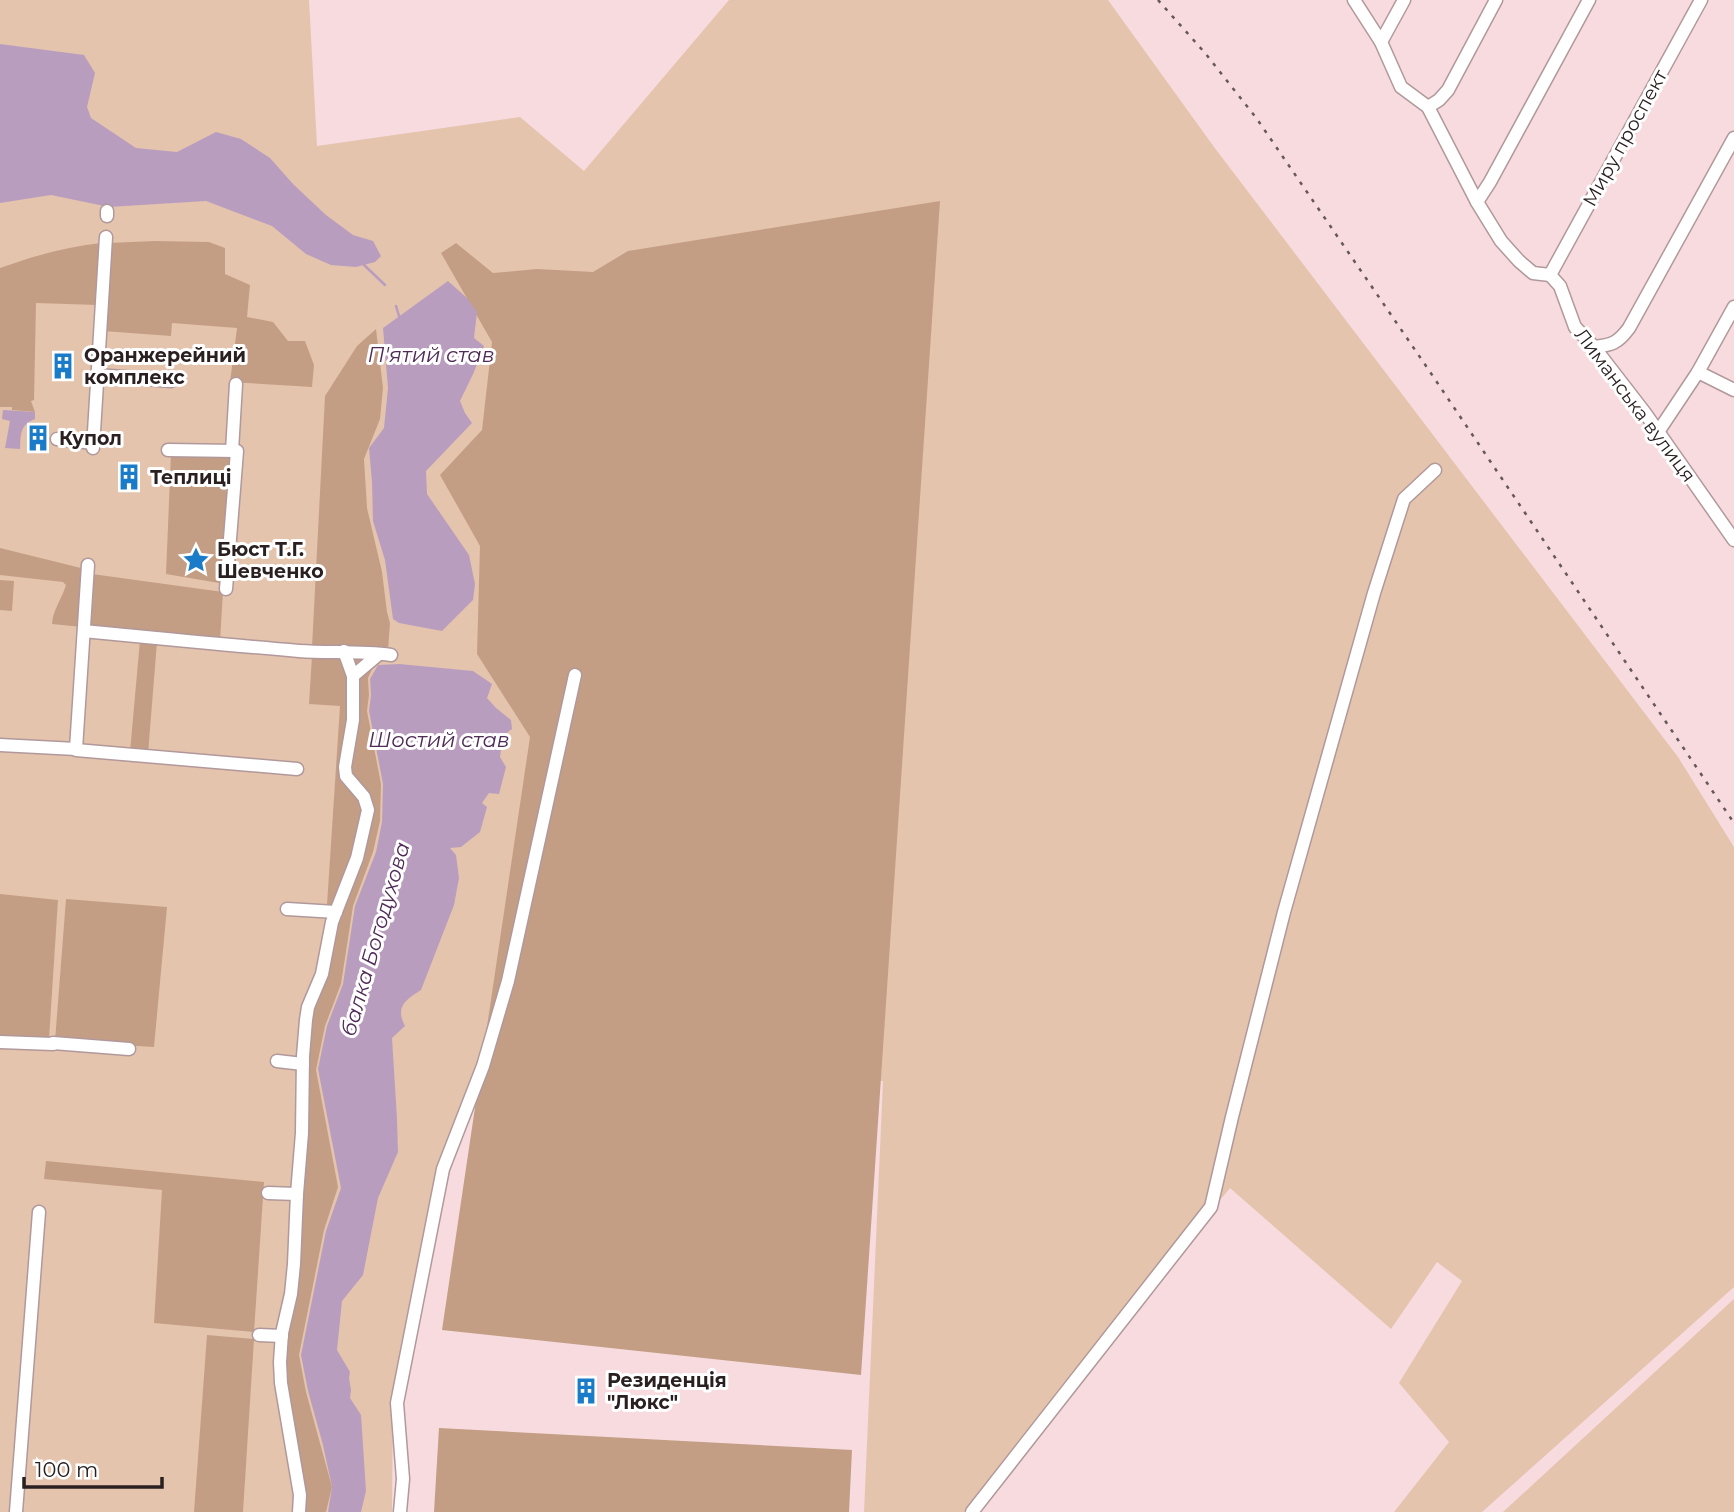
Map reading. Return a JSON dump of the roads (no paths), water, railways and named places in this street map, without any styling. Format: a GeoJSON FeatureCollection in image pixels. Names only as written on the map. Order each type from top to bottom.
{"type":"FeatureCollection","features":[{"type":"Feature","properties":{"kind":"street"},"geometry":{"type":"LineString","coordinates":[[1354,0],[1381,42],[1401,87],[1428,107],[1477,202],[1502,241],[1533,273],[1550,275]]}},
{"type":"Feature","properties":{"kind":"street"},"geometry":{"type":"LineString","coordinates":[[1381,42],[1404,0]]}},
{"type":"Feature","properties":{"kind":"street"},"geometry":{"type":"LineString","coordinates":[[1428,107],[1448,90],[1496,0]]}},
{"type":"Feature","properties":{"kind":"street"},"geometry":{"type":"LineString","coordinates":[[1477,202],[1589,0]]}},
{"type":"Feature","properties":{"kind":"street","name":"Миру проспект"},"geometry":{"type":"LineString","coordinates":[[1550,275],[1701,0]]}},
{"type":"Feature","properties":{"kind":"street"},"geometry":{"type":"LineString","coordinates":[[1594,347],[1611,345],[1622,338],[1629,328],[1734,138]]}},
{"type":"Feature","properties":{"kind":"street"},"geometry":{"type":"LineString","coordinates":[[57,439],[93,446],[105,236]]}},
{"type":"Feature","properties":{"kind":"street","name":"Лиманська вулиця"},"geometry":{"type":"LineString","coordinates":[[1550,275],[1560,286],[1575,327],[1594,347],[1658,432],[1734,540]]}},
{"type":"Feature","properties":{"kind":"street"},"geometry":{"type":"LineString","coordinates":[[1658,432],[1698,372],[1734,307]]}},
{"type":"Feature","properties":{"kind":"street"},"geometry":{"type":"LineString","coordinates":[[1698,372],[1734,390]]}},
{"type":"Feature","properties":{"kind":"street"},"geometry":{"type":"LineString","coordinates":[[98,375],[171,381]]}},
{"type":"Feature","properties":{"kind":"street"},"geometry":{"type":"LineString","coordinates":[[232,451],[236,384]]}},
{"type":"Feature","properties":{"kind":"street"},"geometry":{"type":"LineString","coordinates":[[168,450],[237,451],[226,589]]}},
{"type":"Feature","properties":{"kind":"street"},"geometry":{"type":"LineString","coordinates":[[972,1512],[1211,1208],[1284,912],[1374,593],[1404,499],[1435,470]]}},
{"type":"Feature","properties":{"kind":"street"},"geometry":{"type":"LineString","coordinates":[[0,745],[76,749],[88,565]]}},
{"type":"Feature","properties":{"kind":"street"},"geometry":{"type":"LineString","coordinates":[[84,631],[305,651],[385,654],[354,676]]}},
{"type":"Feature","properties":{"kind":"street"},"geometry":{"type":"LineString","coordinates":[[299,1512],[300,1495],[281,1383],[280,1362],[294,1264],[302,1133],[304,1040],[308,1007],[323,974],[332,922],[357,858],[368,810],[364,797],[346,776],[345,767],[353,720],[354,676],[344,651]]}},
{"type":"Feature","properties":{"kind":"street"},"geometry":{"type":"LineString","coordinates":[[400,1512],[403,1479],[397,1404],[443,1168],[483,1066],[508,981],[575,676]]}},
{"type":"Feature","properties":{"kind":"street"},"geometry":{"type":"LineString","coordinates":[[76,750],[297,769]]}},
{"type":"Feature","properties":{"kind":"street"},"geometry":{"type":"LineString","coordinates":[[286,909],[336,912]]}},
{"type":"Feature","properties":{"kind":"street"},"geometry":{"type":"LineString","coordinates":[[0,1042],[129,1049]]}},
{"type":"Feature","properties":{"kind":"street"},"geometry":{"type":"LineString","coordinates":[[277,1062],[303,1064]]}},
{"type":"Feature","properties":{"kind":"street"},"geometry":{"type":"LineString","coordinates":[[268,1193],[297,1194]]}},
{"type":"Feature","properties":{"kind":"street"},"geometry":{"type":"LineString","coordinates":[[16,1512],[39,1212]]}},
{"type":"Feature","properties":{"kind":"street"},"geometry":{"type":"LineString","coordinates":[[259,1335],[282,1336]]}},
{"type":"Feature","properties":{"kind":"water"},"geometry":{"type":"Polygon","coordinates":[[[0,44],[84,55],[95,73],[87,107],[91,118],[136,148],[177,152],[216,132],[241,139],[270,158],[326,215],[353,235],[373,241],[381,256],[375,262],[356,267],[331,265],[306,254],[272,226],[206,201],[109,207],[51,195],[0,203],[0,44]]]}},
{"type":"Feature","properties":{"kind":"water","name":"П'ятий став"},"geometry":{"type":"Polygon","coordinates":[[[448,281],[467,298],[477,312],[474,338],[484,346],[460,401],[472,423],[426,471],[427,494],[469,555],[475,584],[473,600],[442,631],[399,623],[393,619],[385,560],[373,521],[369,448],[384,428],[388,388],[383,328],[448,281]]]}},
{"type":"Feature","properties":{"kind":"water"},"geometry":{"type":"Polygon","coordinates":[[[3,410],[35,412],[35,419],[26,424],[22,431],[20,449],[5,448],[10,421],[2,419],[3,410]]]}},
{"type":"Feature","properties":{"kind":"water","name":"Шостий став"},"geometry":{"type":"Polygon","coordinates":[[[399,664],[473,671],[492,684],[487,698],[511,720],[512,729],[503,736],[500,757],[506,767],[499,794],[489,793],[482,803],[487,807],[480,832],[461,847],[450,848],[456,855],[459,878],[454,905],[421,990],[406,1001],[401,1009],[405,1026],[392,1038],[398,1152],[378,1198],[363,1275],[342,1301],[337,1350],[350,1372],[350,1398],[361,1415],[366,1491],[361,1512],[328,1512],[332,1487],[301,1355],[326,1231],[341,1188],[318,1069],[327,1026],[343,984],[355,906],[376,852],[382,822],[383,784],[369,711],[370,679],[378,665],[399,664]]]}},
{"type":"Feature","properties":{"kind":"waterway","name":"балка Богодухова"},"geometry":{"type":"LineString","coordinates":[[362,263],[385,285]]}},
{"type":"Feature","properties":{"kind":"waterway","name":"балка Богодухова"},"geometry":{"type":"LineString","coordinates":[[396,306],[399,316]]}},
{"type":"Feature","properties":{"kind":"railway"},"geometry":{"type":"LineString","coordinates":[[1158,0],[1205,53],[1257,119],[1734,823]]}},
{"type":"Feature","properties":{"kind":"place","name":"Оранжерейний комплекс"},"geometry":{"type":"Point","coordinates":[63,366]}},
{"type":"Feature","properties":{"kind":"place","name":"Купол"},"geometry":{"type":"Point","coordinates":[38,438]}},
{"type":"Feature","properties":{"kind":"place","name":"Теплиці"},"geometry":{"type":"Point","coordinates":[129,477]}},
{"type":"Feature","properties":{"kind":"place","name":"Бюст Т.Г. Шевченко"},"geometry":{"type":"Point","coordinates":[196,560]}},
{"type":"Feature","properties":{"kind":"place","name":"Резиденція \"Люкс\""},"geometry":{"type":"Point","coordinates":[586,1391]}}]}
